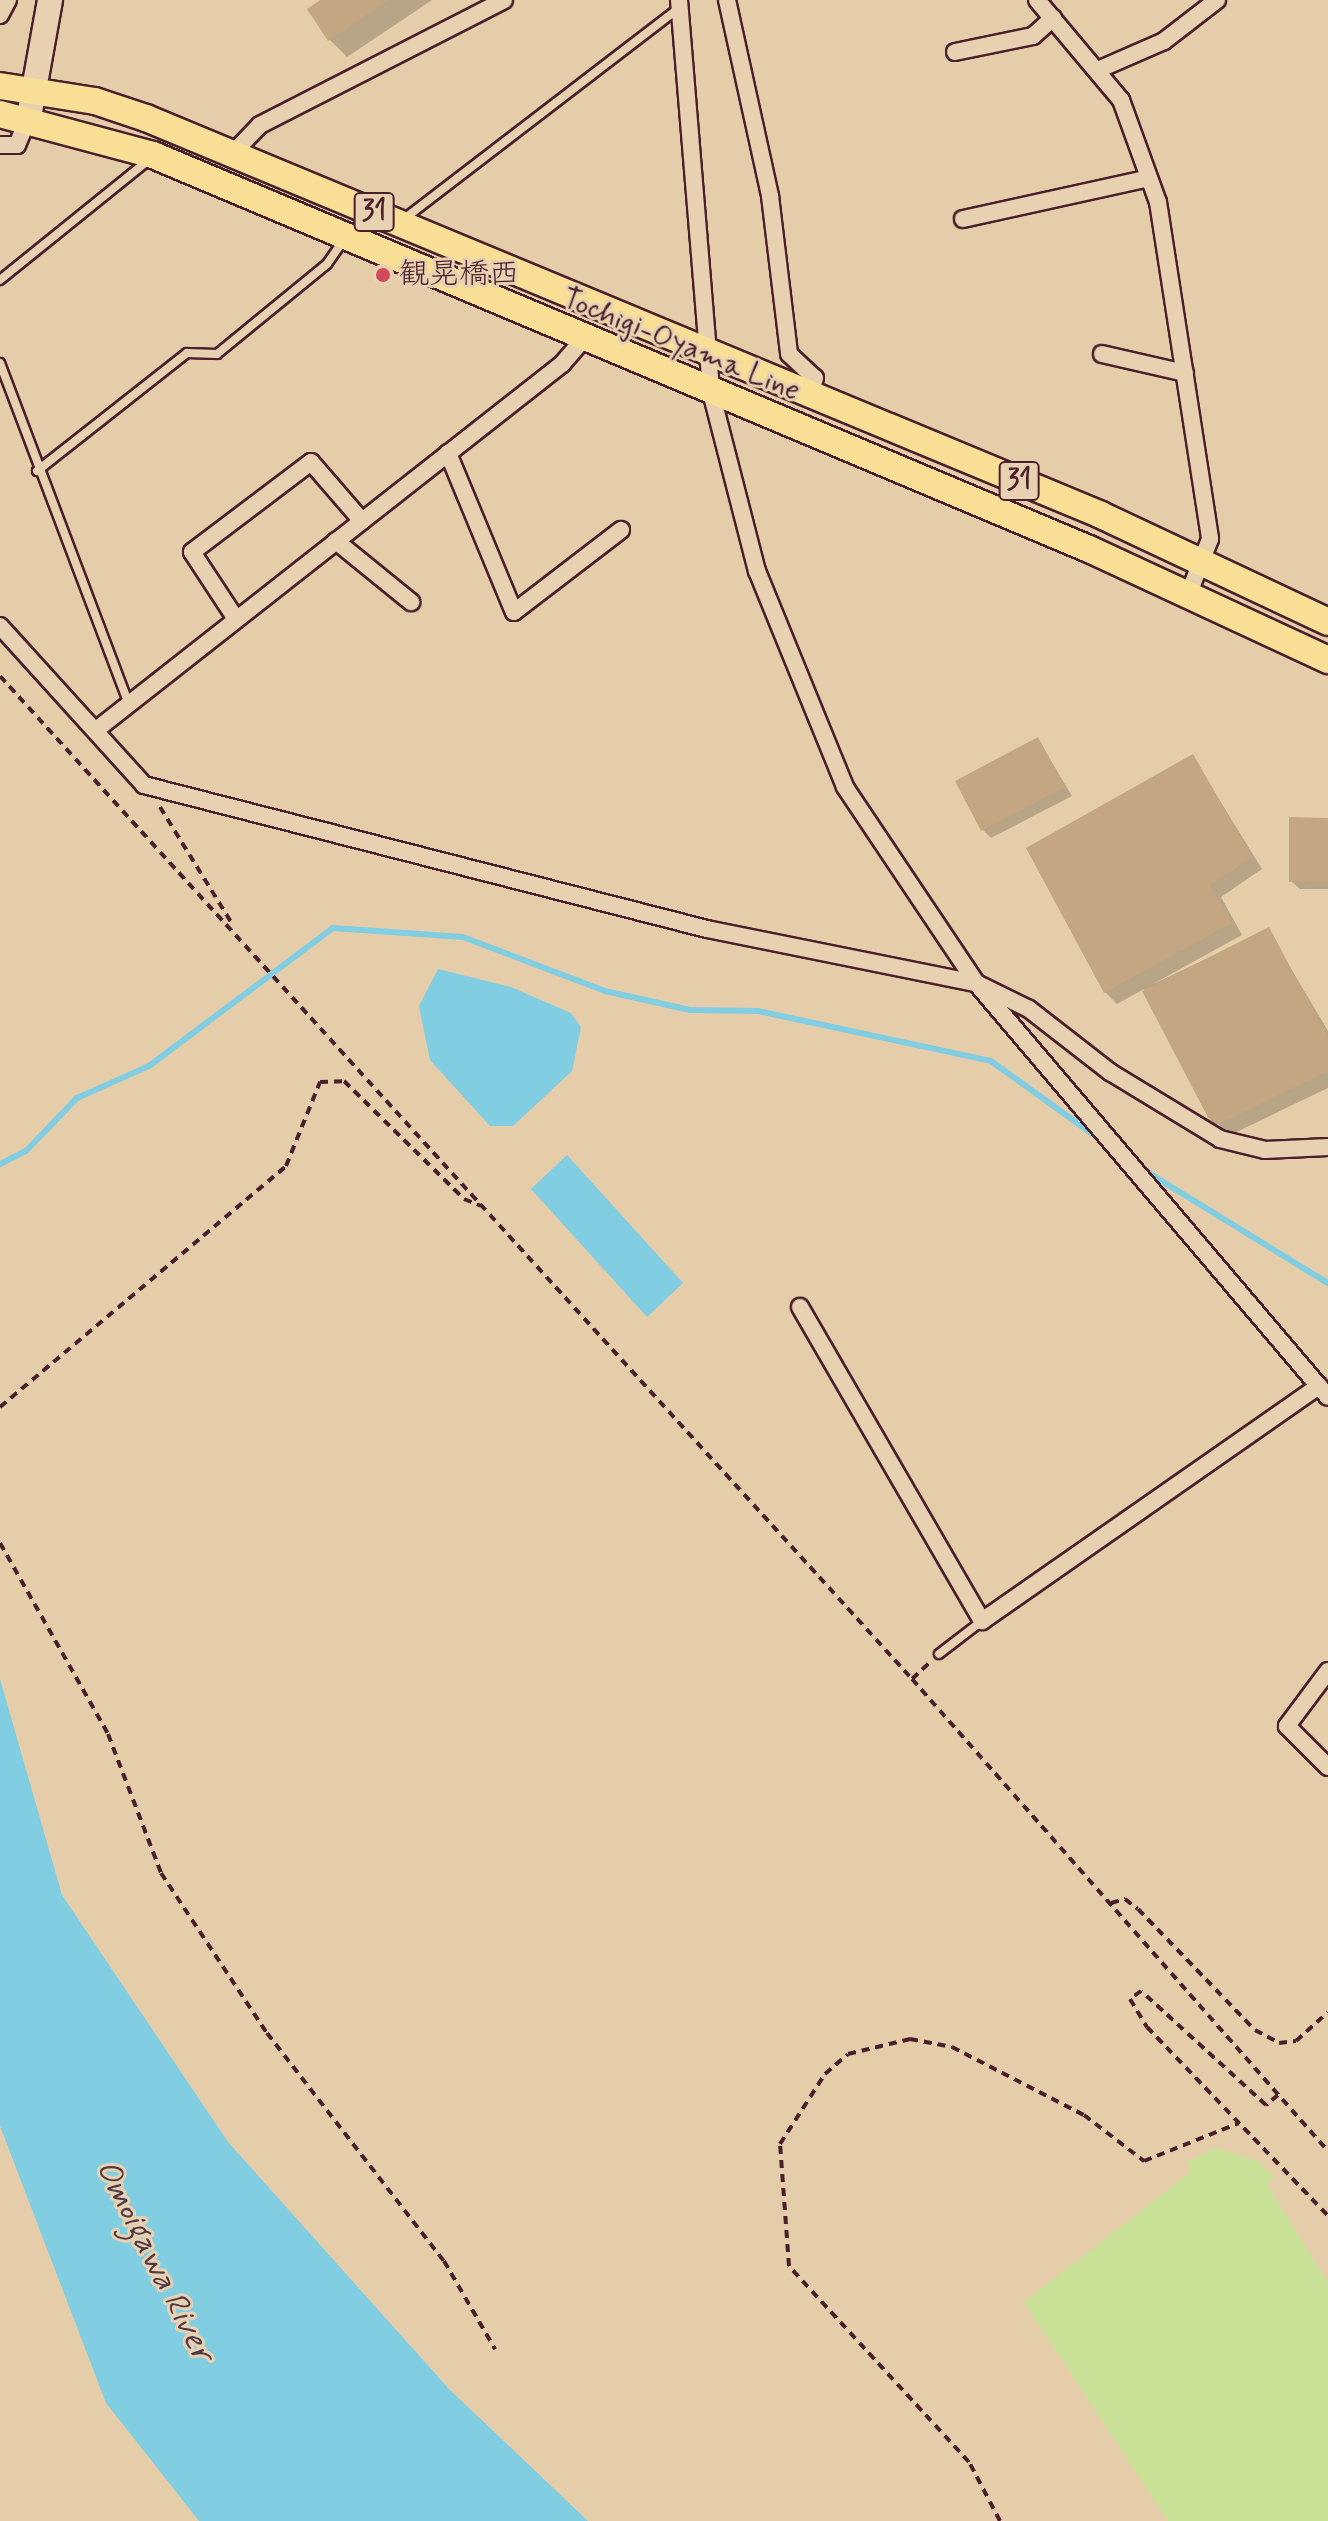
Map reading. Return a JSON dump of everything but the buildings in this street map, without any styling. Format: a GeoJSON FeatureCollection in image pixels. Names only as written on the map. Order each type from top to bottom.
{"type":"FeatureCollection","features":[{"type":"Feature","properties":{"kind":"main road"},"geometry":{"type":"LineString","coordinates":[[29,117],[38,89],[50,0]]}},
{"type":"Feature","properties":{"kind":"main road","name":"Tochigi-Oyama Line"},"geometry":{"type":"LineString","coordinates":[[0,86],[38,89],[95,101],[232,154],[1205,561],[1328,622]]}},
{"type":"Feature","properties":{"kind":"main road","name":"Tochigi-Oyama Line"},"geometry":{"type":"LineString","coordinates":[[0,114],[29,117],[153,155],[583,340],[1189,593],[1328,660]]}},
{"type":"Feature","properties":{"kind":"street"},"geometry":{"type":"LineString","coordinates":[[0,15],[8,0]]}},
{"type":"Feature","properties":{"kind":"street"},"geometry":{"type":"LineString","coordinates":[[232,154],[260,125],[504,0]]}},
{"type":"Feature","properties":{"kind":"street"},"geometry":{"type":"LineString","coordinates":[[727,0],[770,196],[789,354],[815,378],[810,395]]}},
{"type":"Feature","properties":{"kind":"street"},"geometry":{"type":"LineString","coordinates":[[1037,0],[1100,69],[1121,100],[1149,178],[1185,373],[1210,539],[1205,561],[1189,593]]}},
{"type":"Feature","properties":{"kind":"street"},"geometry":{"type":"LineString","coordinates":[[1100,69],[1164,41],[1217,0]]}},
{"type":"Feature","properties":{"kind":"street"},"geometry":{"type":"LineString","coordinates":[[679,4],[703,352],[711,392],[757,571],[845,787],[976,983],[1323,1391],[982,1621],[800,1307]]}},
{"type":"Feature","properties":{"kind":"street"},"geometry":{"type":"LineString","coordinates":[[955,52],[1033,36],[1053,18]]}},
{"type":"Feature","properties":{"kind":"street"},"geometry":{"type":"LineString","coordinates":[[0,145],[17,145],[29,117]]}},
{"type":"Feature","properties":{"kind":"street"},"geometry":{"type":"LineString","coordinates":[[963,219],[1149,178]]}},
{"type":"Feature","properties":{"kind":"street"},"geometry":{"type":"LineString","coordinates":[[96,730],[448,453],[583,340]]}},
{"type":"Feature","properties":{"kind":"street"},"geometry":{"type":"LineString","coordinates":[[1102,354],[1185,373]]}},
{"type":"Feature","properties":{"kind":"street"},"geometry":{"type":"LineString","coordinates":[[448,453],[514,612],[621,530]]}},
{"type":"Feature","properties":{"kind":"street"},"geometry":{"type":"LineString","coordinates":[[236,619],[192,552],[311,462],[362,521]]}},
{"type":"Feature","properties":{"kind":"street"},"geometry":{"type":"LineString","coordinates":[[336,541],[411,602]]}},
{"type":"Feature","properties":{"kind":"street"},"geometry":{"type":"LineString","coordinates":[[0,626],[144,785],[707,929],[976,983],[1029,1009],[1110,1072],[1220,1139],[1265,1150],[1328,1147]]}},
{"type":"Feature","properties":{"kind":"street"},"geometry":{"type":"LineString","coordinates":[[1328,1671],[1287,1726],[1328,1767]]}},
{"type":"Feature","properties":{"kind":"lane"},"geometry":{"type":"LineString","coordinates":[[399,222],[679,4]]}},
{"type":"Feature","properties":{"kind":"lane"},"geometry":{"type":"LineString","coordinates":[[0,280],[132,180],[153,155]]}},
{"type":"Feature","properties":{"kind":"lane"},"geometry":{"type":"LineString","coordinates":[[37,471],[187,353],[217,354],[327,264],[345,238]]}},
{"type":"Feature","properties":{"kind":"lane"},"geometry":{"type":"LineString","coordinates":[[0,363],[37,471],[129,704]]}},
{"type":"Feature","properties":{"kind":"lane"},"geometry":{"type":"LineString","coordinates":[[939,1654],[982,1621]]}},
{"type":"Feature","properties":{"kind":"path"},"geometry":{"type":"LineString","coordinates":[[0,676],[238,934],[912,1679],[1328,2151]]}},
{"type":"Feature","properties":{"kind":"path"},"geometry":{"type":"LineString","coordinates":[[144,785],[238,934]]}},
{"type":"Feature","properties":{"kind":"path"},"geometry":{"type":"LineString","coordinates":[[0,1407],[286,1166],[320,1082],[344,1081],[464,1199],[482,1206]]}},
{"type":"Feature","properties":{"kind":"path"},"geometry":{"type":"LineString","coordinates":[[0,1543],[108,1734],[161,1873],[267,2033],[444,2261],[495,2349]]}},
{"type":"Feature","properties":{"kind":"path"},"geometry":{"type":"LineString","coordinates":[[912,1679],[939,1654]]}},
{"type":"Feature","properties":{"kind":"path"},"geometry":{"type":"LineString","coordinates":[[1111,1903],[1125,1899],[1138,1909],[1255,2030],[1279,2043],[1296,2041],[1328,2012]]}},
{"type":"Feature","properties":{"kind":"path"},"geometry":{"type":"LineString","coordinates":[[1278,2095],[1266,2105],[1141,1991],[1130,1999],[1147,2027],[1328,2216]]}},
{"type":"Feature","properties":{"kind":"path"},"geometry":{"type":"LineString","coordinates":[[1000,2521],[969,2462],[934,2419],[789,2266],[780,2144],[825,2074],[848,2054],[910,2039],[952,2047],[1084,2115],[1144,2161],[1239,2123]]}},
{"type":"Feature","properties":{"kind":"green space"},"geometry":{"type":"Polygon","coordinates":[[[1216,2148],[1258,2161],[1274,2177],[1267,2184],[1328,2283],[1328,2521],[1168,2521],[1024,2302],[1192,2171],[1187,2162],[1216,2148]]]}},
{"type":"Feature","properties":{"kind":"water"},"geometry":{"type":"Polygon","coordinates":[[[438,969],[511,987],[571,1013],[581,1027],[572,1071],[513,1126],[490,1126],[430,1060],[419,1006],[438,969]]]}},
{"type":"Feature","properties":{"kind":"water"},"geometry":{"type":"Polygon","coordinates":[[[567,1155],[683,1283],[647,1317],[531,1189],[567,1155]]]}},
{"type":"Feature","properties":{"kind":"water","name":"Omoigawa River"},"geometry":{"type":"Polygon","coordinates":[[[0,1679],[62,1895],[228,2142],[449,2389],[588,2521],[199,2521],[106,2403],[0,2126],[0,1679]]]}},
{"type":"Feature","properties":{"kind":"waterway"},"geometry":{"type":"LineString","coordinates":[[0,1164],[26,1151],[77,1098],[149,1066],[333,928],[463,937],[605,991],[690,1010],[758,1011],[991,1061],[1105,1143]]}},
{"type":"Feature","properties":{"kind":"waterway"},"geometry":{"type":"LineString","coordinates":[[1144,1170],[1328,1283]]}},
{"type":"Feature","properties":{"kind":"place","name":"観晃橋西"},"geometry":{"type":"Point","coordinates":[383,275]}}]}
